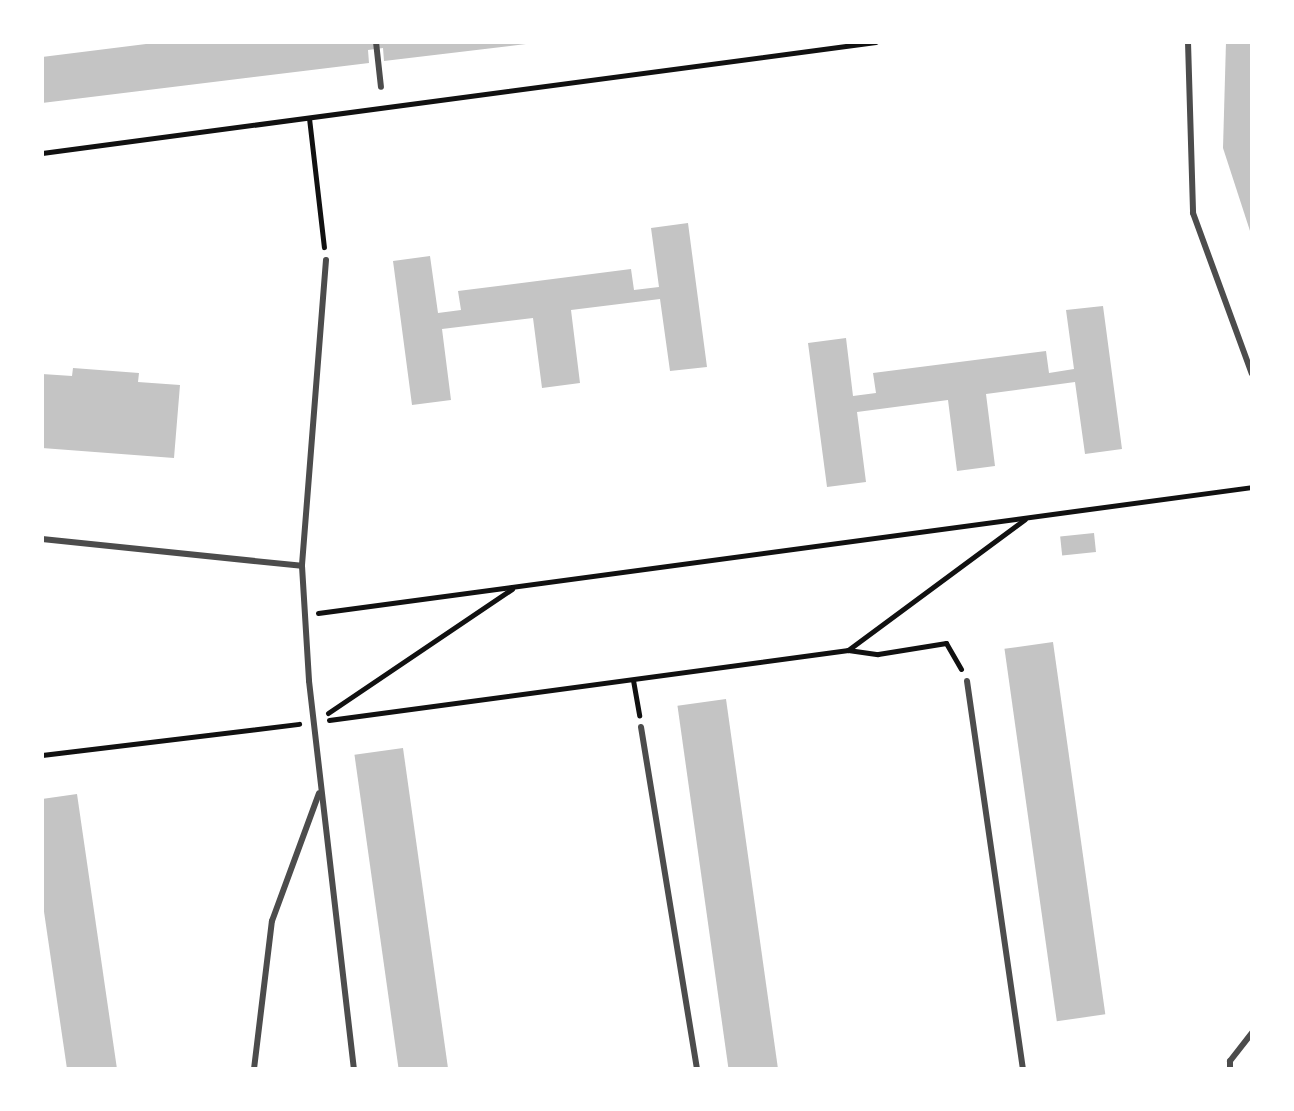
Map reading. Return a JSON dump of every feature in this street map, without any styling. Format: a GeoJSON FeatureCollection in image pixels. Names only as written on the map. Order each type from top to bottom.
{"type":"FeatureCollection","features":[{"type":"Feature","properties":{"kind":"lane"},"geometry":{"type":"LineString","coordinates":[[376,42],[381,87]]}},
{"type":"Feature","properties":{"kind":"lane"},"geometry":{"type":"LineString","coordinates":[[1188,42],[1193,213],[1252,374]]}},
{"type":"Feature","properties":{"kind":"lane"},"geometry":{"type":"LineString","coordinates":[[326,260],[302,566],[314,723],[354,1069]]}},
{"type":"Feature","properties":{"kind":"lane"},"geometry":{"type":"LineString","coordinates":[[42,539],[302,566]]}},
{"type":"Feature","properties":{"kind":"lane"},"geometry":{"type":"LineString","coordinates":[[967,681],[1023,1069]]}},
{"type":"Feature","properties":{"kind":"lane"},"geometry":{"type":"LineString","coordinates":[[641,727],[697,1069]]}},
{"type":"Feature","properties":{"kind":"lane"},"geometry":{"type":"LineString","coordinates":[[254,1069],[272,921],[321,790]]}},
{"type":"Feature","properties":{"kind":"lane"},"geometry":{"type":"LineString","coordinates":[[1230,1069],[1230,1061],[1252,1033]]}},
{"type":"Feature","properties":{"kind":"path"},"geometry":{"type":"LineString","coordinates":[[42,153],[876,42]]}},
{"type":"Feature","properties":{"kind":"path"},"geometry":{"type":"LineString","coordinates":[[309,118],[326,260]]}},
{"type":"Feature","properties":{"kind":"path"},"geometry":{"type":"LineString","coordinates":[[305,614],[1252,487]]}},
{"type":"Feature","properties":{"kind":"path"},"geometry":{"type":"LineString","coordinates":[[848,650],[1025,519]]}},
{"type":"Feature","properties":{"kind":"path"},"geometry":{"type":"LineString","coordinates":[[314,723],[515,587]]}},
{"type":"Feature","properties":{"kind":"path"},"geometry":{"type":"LineString","coordinates":[[42,755],[314,723],[848,650],[878,654],[946,643],[967,681]]}},
{"type":"Feature","properties":{"kind":"path"},"geometry":{"type":"LineString","coordinates":[[633,680],[641,727]]}},
{"type":"Feature","properties":{"kind":"building"},"geometry":{"type":"Polygon","coordinates":[[[162,42],[526,44],[384,61],[383,48],[368,50],[369,63],[42,103],[42,57],[162,42]]]}},
{"type":"Feature","properties":{"kind":"building"},"geometry":{"type":"Polygon","coordinates":[[[1226,42],[1252,42],[1251,234],[1223,148],[1226,42]]]}},
{"type":"Feature","properties":{"kind":"building"},"geometry":{"type":"Polygon","coordinates":[[[688,223],[707,367],[670,371],[660,299],[571,310],[580,383],[542,388],[533,318],[442,329],[451,400],[412,405],[393,261],[430,256],[438,313],[461,310],[458,291],[631,269],[634,290],[659,287],[651,228],[688,223]]]}},
{"type":"Feature","properties":{"kind":"building"},"geometry":{"type":"Polygon","coordinates":[[[1103,306],[1122,449],[1085,454],[1075,382],[986,394],[995,466],[957,471],[948,400],[857,412],[866,482],[827,487],[808,343],[846,338],[853,396],[876,393],[873,373],[1046,351],[1049,373],[1074,369],[1066,310],[1103,306]]]}},
{"type":"Feature","properties":{"kind":"building"},"geometry":{"type":"Polygon","coordinates":[[[73,368],[139,373],[138,382],[180,385],[174,458],[42,448],[42,374],[72,376],[73,368]]]}},
{"type":"Feature","properties":{"kind":"building"},"geometry":{"type":"Polygon","coordinates":[[[1094,533],[1096,552],[1062,555],[1060,537],[1094,533]]]}},
{"type":"Feature","properties":{"kind":"building"},"geometry":{"type":"Polygon","coordinates":[[[1053,642],[1105,1014],[1057,1021],[1004,649],[1053,642]]]}},
{"type":"Feature","properties":{"kind":"building"},"geometry":{"type":"Polygon","coordinates":[[[726,699],[778,1069],[729,1069],[677,706],[726,699]]]}},
{"type":"Feature","properties":{"kind":"building"},"geometry":{"type":"Polygon","coordinates":[[[403,748],[448,1069],[399,1069],[354,755],[403,748]]]}},
{"type":"Feature","properties":{"kind":"building"},"geometry":{"type":"Polygon","coordinates":[[[77,794],[117,1069],[67,1069],[42,898],[42,799],[77,794]]]}}]}
